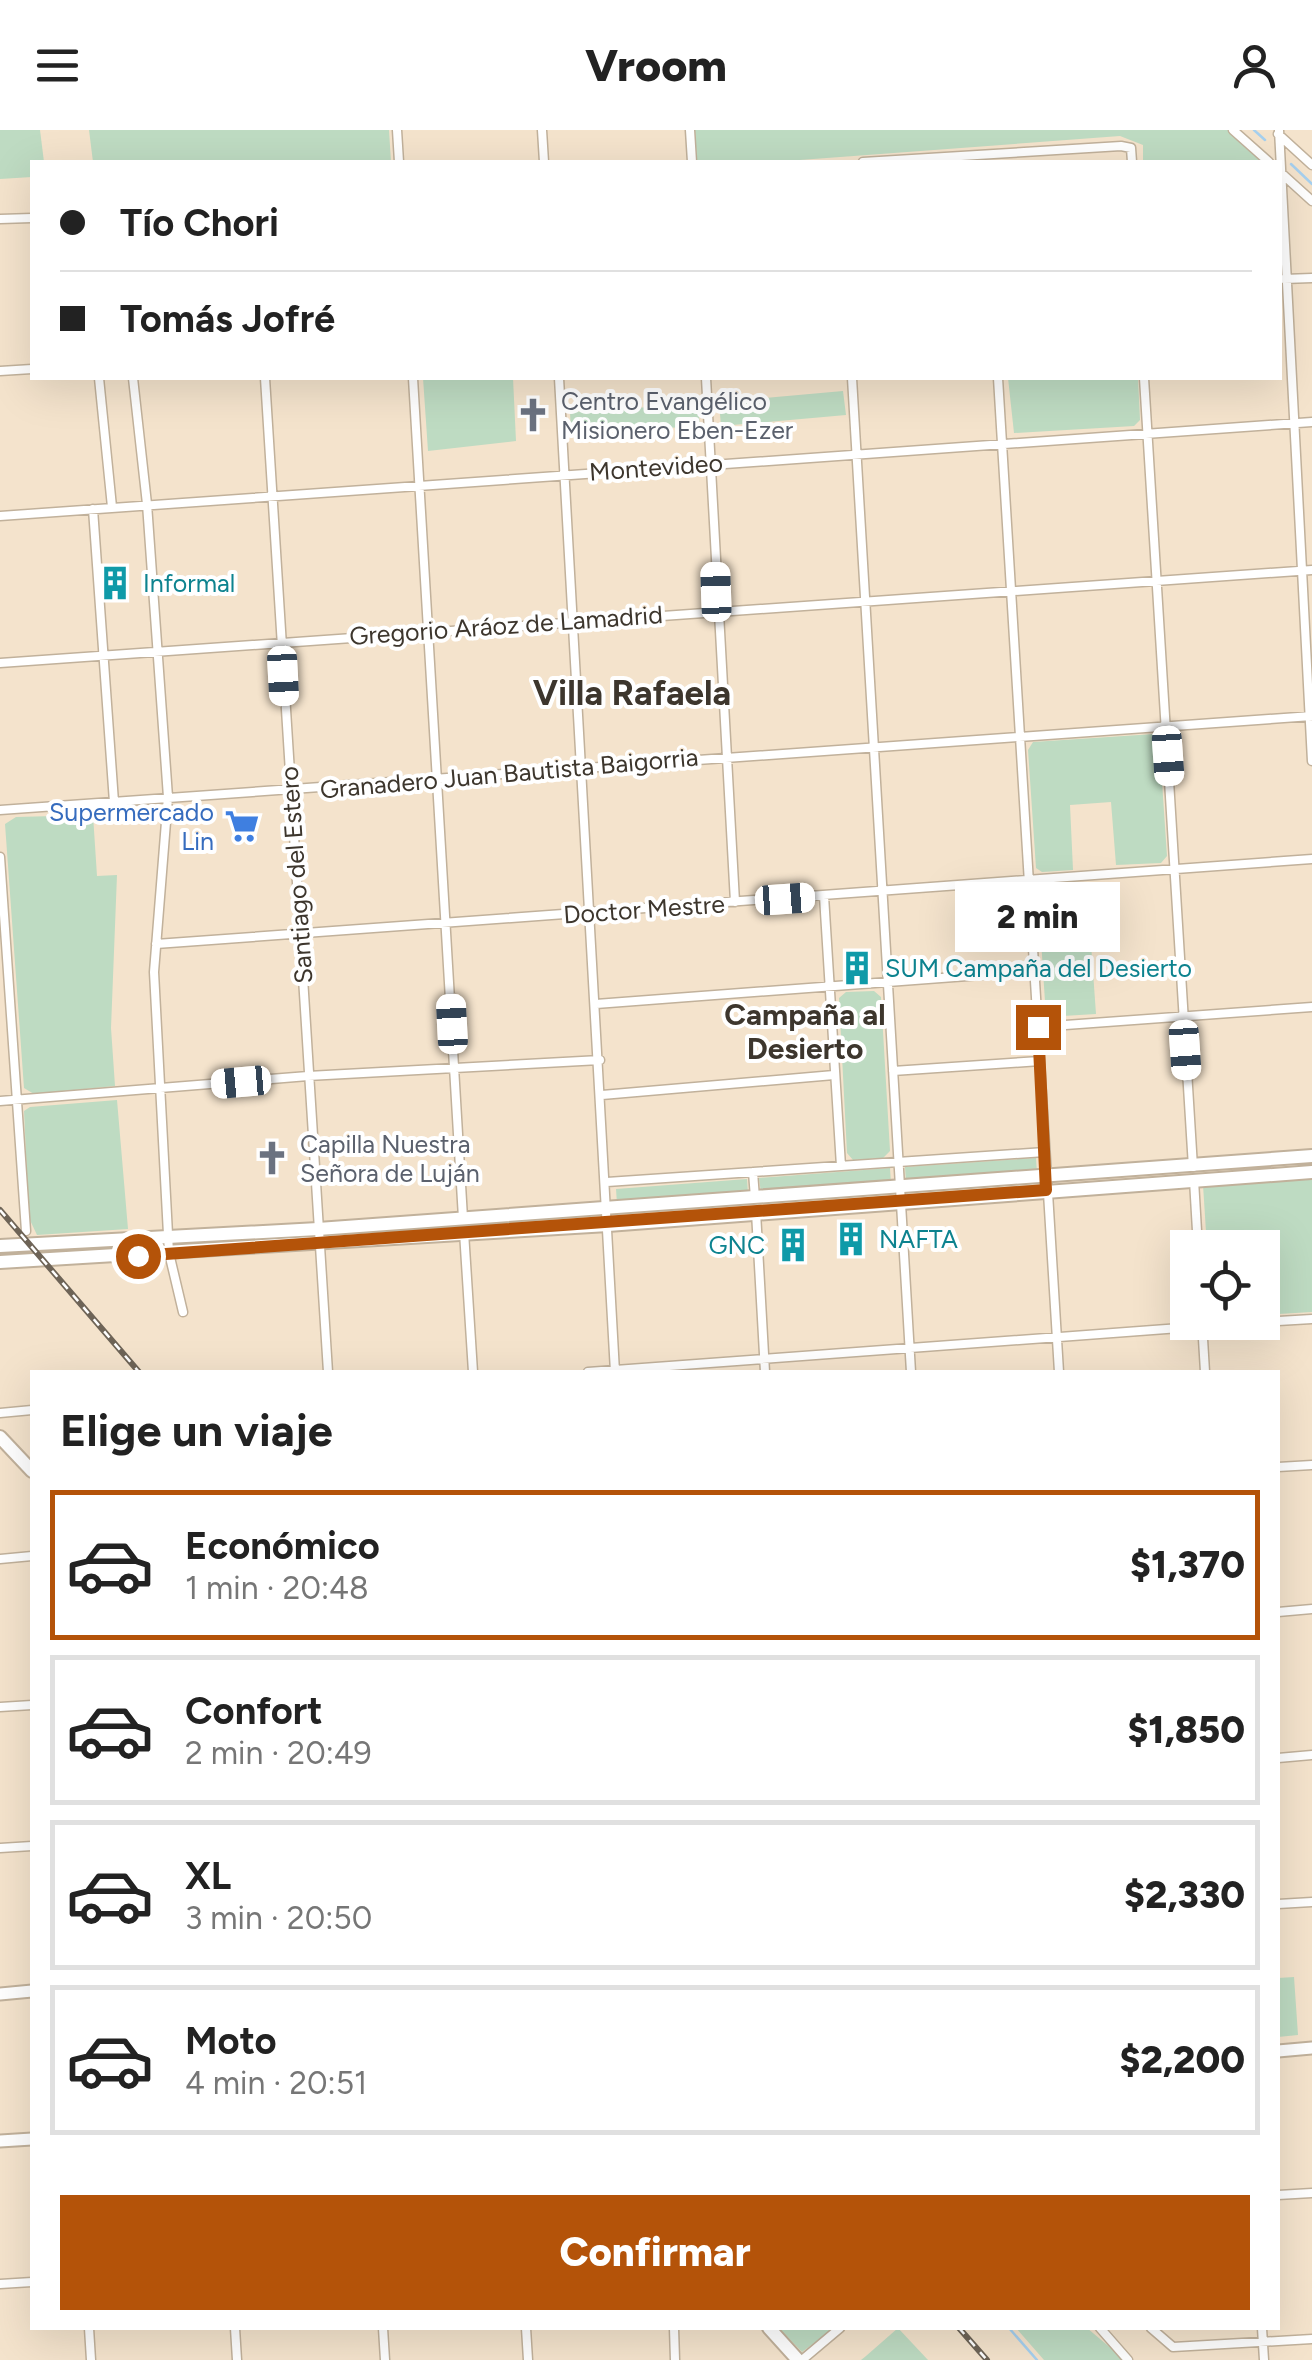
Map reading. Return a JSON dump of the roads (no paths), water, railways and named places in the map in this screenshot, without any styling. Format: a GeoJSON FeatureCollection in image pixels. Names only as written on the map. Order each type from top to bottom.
{"type":"FeatureCollection","features":[{"type":"Feature","properties":{"kind":"main road"},"geometry":{"type":"LineString","coordinates":[[900,1195],[1046,1174],[1312,1156]]}},
{"type":"Feature","properties":{"kind":"main road"},"geometry":{"type":"LineString","coordinates":[[319,1236],[464,1218],[607,1208],[756,1205],[1312,1172]]}},
{"type":"Feature","properties":{"kind":"main road"},"geometry":{"type":"LineString","coordinates":[[0,1262],[319,1236],[464,1234],[608,1225],[756,1205]]}},
{"type":"Feature","properties":{"kind":"main road"},"geometry":{"type":"LineString","coordinates":[[0,1246],[169,1246]]}},
{"type":"Feature","properties":{"kind":"main road"},"geometry":{"type":"LineString","coordinates":[[0,1437],[30,1469]]}},
{"type":"Feature","properties":{"kind":"main road"},"geometry":{"type":"LineString","coordinates":[[0,1994],[30,1992]]}},
{"type":"Feature","properties":{"kind":"main road"},"geometry":{"type":"LineString","coordinates":[[1280,2051],[1312,2048]]}},
{"type":"Feature","properties":{"kind":"main road"},"geometry":{"type":"LineString","coordinates":[[0,2142],[30,2139]]}},
{"type":"Feature","properties":{"kind":"main road"},"geometry":{"type":"LineString","coordinates":[[771,2330],[800,2360]]}},
{"type":"Feature","properties":{"kind":"street"},"geometry":{"type":"LineString","coordinates":[[397,130],[399,160]]}},
{"type":"Feature","properties":{"kind":"street"},"geometry":{"type":"LineString","coordinates":[[542,130],[544,160]]}},
{"type":"Feature","properties":{"kind":"street"},"geometry":{"type":"LineString","coordinates":[[690,130],[692,160]]}},
{"type":"Feature","properties":{"kind":"street"},"geometry":{"type":"LineString","coordinates":[[1232,130],[1267,160]]}},
{"type":"Feature","properties":{"kind":"street"},"geometry":{"type":"LineString","coordinates":[[1277,132],[1312,165]]}},
{"type":"Feature","properties":{"kind":"street"},"geometry":{"type":"LineString","coordinates":[[1277,132],[1279,160]]}},
{"type":"Feature","properties":{"kind":"street"},"geometry":{"type":"LineString","coordinates":[[945,160],[1131,148],[1132,160]]}},
{"type":"Feature","properties":{"kind":"street"},"geometry":{"type":"LineString","coordinates":[[1282,174],[1312,201]]}},
{"type":"Feature","properties":{"kind":"street"},"geometry":{"type":"LineString","coordinates":[[0,219],[30,218]]}},
{"type":"Feature","properties":{"kind":"street"},"geometry":{"type":"LineString","coordinates":[[1312,278],[1282,280],[1312,760]]}},
{"type":"Feature","properties":{"kind":"street"},"geometry":{"type":"LineString","coordinates":[[0,371],[30,369]]}},
{"type":"Feature","properties":{"kind":"street"},"geometry":{"type":"LineString","coordinates":[[99,380],[112,506]]}},
{"type":"Feature","properties":{"kind":"street"},"geometry":{"type":"LineString","coordinates":[[133,380],[147,504],[168,797],[156,944],[169,1246],[182,1312]]}},
{"type":"Feature","properties":{"kind":"street","name":"Santiago del Estero"},"geometry":{"type":"LineString","coordinates":[[265,380],[328,1370]]}},
{"type":"Feature","properties":{"kind":"street"},"geometry":{"type":"LineString","coordinates":[[413,380],[473,1370]]}},
{"type":"Feature","properties":{"kind":"street"},"geometry":{"type":"LineString","coordinates":[[559,380],[615,1370]]}},
{"type":"Feature","properties":{"kind":"street"},"geometry":{"type":"LineString","coordinates":[[706,380],[734,902]]}},
{"type":"Feature","properties":{"kind":"street"},"geometry":{"type":"LineString","coordinates":[[852,380],[911,1370]]}},
{"type":"Feature","properties":{"kind":"street"},"geometry":{"type":"LineString","coordinates":[[998,380],[1058,1370]]}},
{"type":"Feature","properties":{"kind":"street"},"geometry":{"type":"LineString","coordinates":[[1144,380],[1197,1230]]}},
{"type":"Feature","properties":{"kind":"street","name":"Montevideo"},"geometry":{"type":"LineString","coordinates":[[0,516],[1312,422]]}},
{"type":"Feature","properties":{"kind":"street"},"geometry":{"type":"LineString","coordinates":[[93,508],[114,802]]}},
{"type":"Feature","properties":{"kind":"street","name":"Gregorio Aráoz de Lamadrid"},"geometry":{"type":"LineString","coordinates":[[0,664],[572,620],[1312,570]]}},
{"type":"Feature","properties":{"kind":"street","name":"Granadero Juan Bautista Baigorria"},"geometry":{"type":"LineString","coordinates":[[0,810],[581,765],[1311,716]]}},
{"type":"Feature","properties":{"kind":"street"},"geometry":{"type":"LineString","coordinates":[[0,858],[3,956],[26,1231]]}},
{"type":"Feature","properties":{"kind":"street","name":"Doctor Mestre"},"geometry":{"type":"LineString","coordinates":[[156,944],[1312,859]]}},
{"type":"Feature","properties":{"kind":"street"},"geometry":{"type":"LineString","coordinates":[[824,896],[840,1166]]}},
{"type":"Feature","properties":{"kind":"street"},"geometry":{"type":"LineString","coordinates":[[596,1004],[1034,971]]}},
{"type":"Feature","properties":{"kind":"street"},"geometry":{"type":"LineString","coordinates":[[1038,1027],[1312,1007]]}},
{"type":"Feature","properties":{"kind":"street"},"geometry":{"type":"LineString","coordinates":[[0,1100],[308,1076],[600,1060]]}},
{"type":"Feature","properties":{"kind":"street"},"geometry":{"type":"LineString","coordinates":[[893,1071],[1040,1061]]}},
{"type":"Feature","properties":{"kind":"street"},"geometry":{"type":"LineString","coordinates":[[602,1094],[834,1075]]}},
{"type":"Feature","properties":{"kind":"street"},"geometry":{"type":"LineString","coordinates":[[607,1182],[1046,1152]]}},
{"type":"Feature","properties":{"kind":"street"},"geometry":{"type":"LineString","coordinates":[[753,1172],[766,1370]]}},
{"type":"Feature","properties":{"kind":"street"},"geometry":{"type":"LineString","coordinates":[[1280,1321],[1312,1318]]}},
{"type":"Feature","properties":{"kind":"street"},"geometry":{"type":"LineString","coordinates":[[629,1370],[1170,1328]]}},
{"type":"Feature","properties":{"kind":"street"},"geometry":{"type":"LineString","coordinates":[[1204,1340],[1206,1370]]}},
{"type":"Feature","properties":{"kind":"street"},"geometry":{"type":"LineString","coordinates":[[0,1412],[30,1410]]}},
{"type":"Feature","properties":{"kind":"street"},"geometry":{"type":"LineString","coordinates":[[1280,1468],[1312,1465]]}},
{"type":"Feature","properties":{"kind":"street"},"geometry":{"type":"LineString","coordinates":[[0,1558],[30,1556]]}},
{"type":"Feature","properties":{"kind":"street"},"geometry":{"type":"LineString","coordinates":[[1280,1612],[1312,1609]]}},
{"type":"Feature","properties":{"kind":"street"},"geometry":{"type":"LineString","coordinates":[[0,1707],[30,1705]]}},
{"type":"Feature","properties":{"kind":"street"},"geometry":{"type":"LineString","coordinates":[[1280,1758],[1312,1755]]}},
{"type":"Feature","properties":{"kind":"street"},"geometry":{"type":"LineString","coordinates":[[0,1848],[30,1846]]}},
{"type":"Feature","properties":{"kind":"street"},"geometry":{"type":"LineString","coordinates":[[1280,1904],[1312,1902]]}},
{"type":"Feature","properties":{"kind":"street"},"geometry":{"type":"LineString","coordinates":[[1280,2195],[1312,2192]]}},
{"type":"Feature","properties":{"kind":"street"},"geometry":{"type":"LineString","coordinates":[[0,2284],[30,2282]]}},
{"type":"Feature","properties":{"kind":"street"},"geometry":{"type":"LineString","coordinates":[[89,2330],[90,2360]]}},
{"type":"Feature","properties":{"kind":"street"},"geometry":{"type":"LineString","coordinates":[[235,2330],[237,2360]]}},
{"type":"Feature","properties":{"kind":"street"},"geometry":{"type":"LineString","coordinates":[[383,2330],[385,2360]]}},
{"type":"Feature","properties":{"kind":"street"},"geometry":{"type":"LineString","coordinates":[[526,2330],[528,2360]]}},
{"type":"Feature","properties":{"kind":"street"},"geometry":{"type":"LineString","coordinates":[[674,2330],[675,2360]]}},
{"type":"Feature","properties":{"kind":"street"},"geometry":{"type":"LineString","coordinates":[[800,2360],[838,2330]]}},
{"type":"Feature","properties":{"kind":"street"},"geometry":{"type":"LineString","coordinates":[[1102,2330],[1128,2360]]}},
{"type":"Feature","properties":{"kind":"street"},"geometry":{"type":"LineString","coordinates":[[1153,2330],[1174,2347],[1312,2339]]}},
{"type":"Feature","properties":{"kind":"street"},"geometry":{"type":"LineString","coordinates":[[1262,2330],[1264,2360]]}},
{"type":"Feature","properties":{"kind":"waterway"},"geometry":{"type":"LineString","coordinates":[[1254,130],[1265,140]]}},
{"type":"Feature","properties":{"kind":"waterway"},"geometry":{"type":"LineString","coordinates":[[1291,164],[1312,184]]}},
{"type":"Feature","properties":{"kind":"waterway"},"geometry":{"type":"LineString","coordinates":[[1011,2330],[1037,2360]]}},
{"type":"Feature","properties":{"kind":"railway"},"geometry":{"type":"LineString","coordinates":[[0,1210],[137,1370]]}},
{"type":"Feature","properties":{"kind":"railway"},"geometry":{"type":"LineString","coordinates":[[961,2330],[987,2360]]}},
{"type":"Feature","properties":{"kind":"place","name":"Centro Evangélico Misionero Eben-Ezer"},"geometry":{"type":"Point","coordinates":[533,415]}},
{"type":"Feature","properties":{"kind":"place","name":"Informal"},"geometry":{"type":"Point","coordinates":[115,583]}},
{"type":"Feature","properties":{"kind":"place","name":"Supermercado Lin"},"geometry":{"type":"Point","coordinates":[242,826]}},
{"type":"Feature","properties":{"kind":"place","name":"SUM Campaña del Desierto"},"geometry":{"type":"Point","coordinates":[857,968]}},
{"type":"Feature","properties":{"kind":"place","name":"Capilla Nuestra Señora de Luján"},"geometry":{"type":"Point","coordinates":[272,1158]}},
{"type":"Feature","properties":{"kind":"place","name":"NAFTA"},"geometry":{"type":"Point","coordinates":[851,1239]}},
{"type":"Feature","properties":{"kind":"place","name":"GNC"},"geometry":{"type":"Point","coordinates":[793,1245]}},
{"type":"Feature","properties":{"kind":"district","name":"Villa Rafaela"},"geometry":{"type":"Point","coordinates":[632,693]}},
{"type":"Feature","properties":{"kind":"district","name":"Campaña al Desierto"},"geometry":{"type":"Point","coordinates":[805,1032]}}]}
